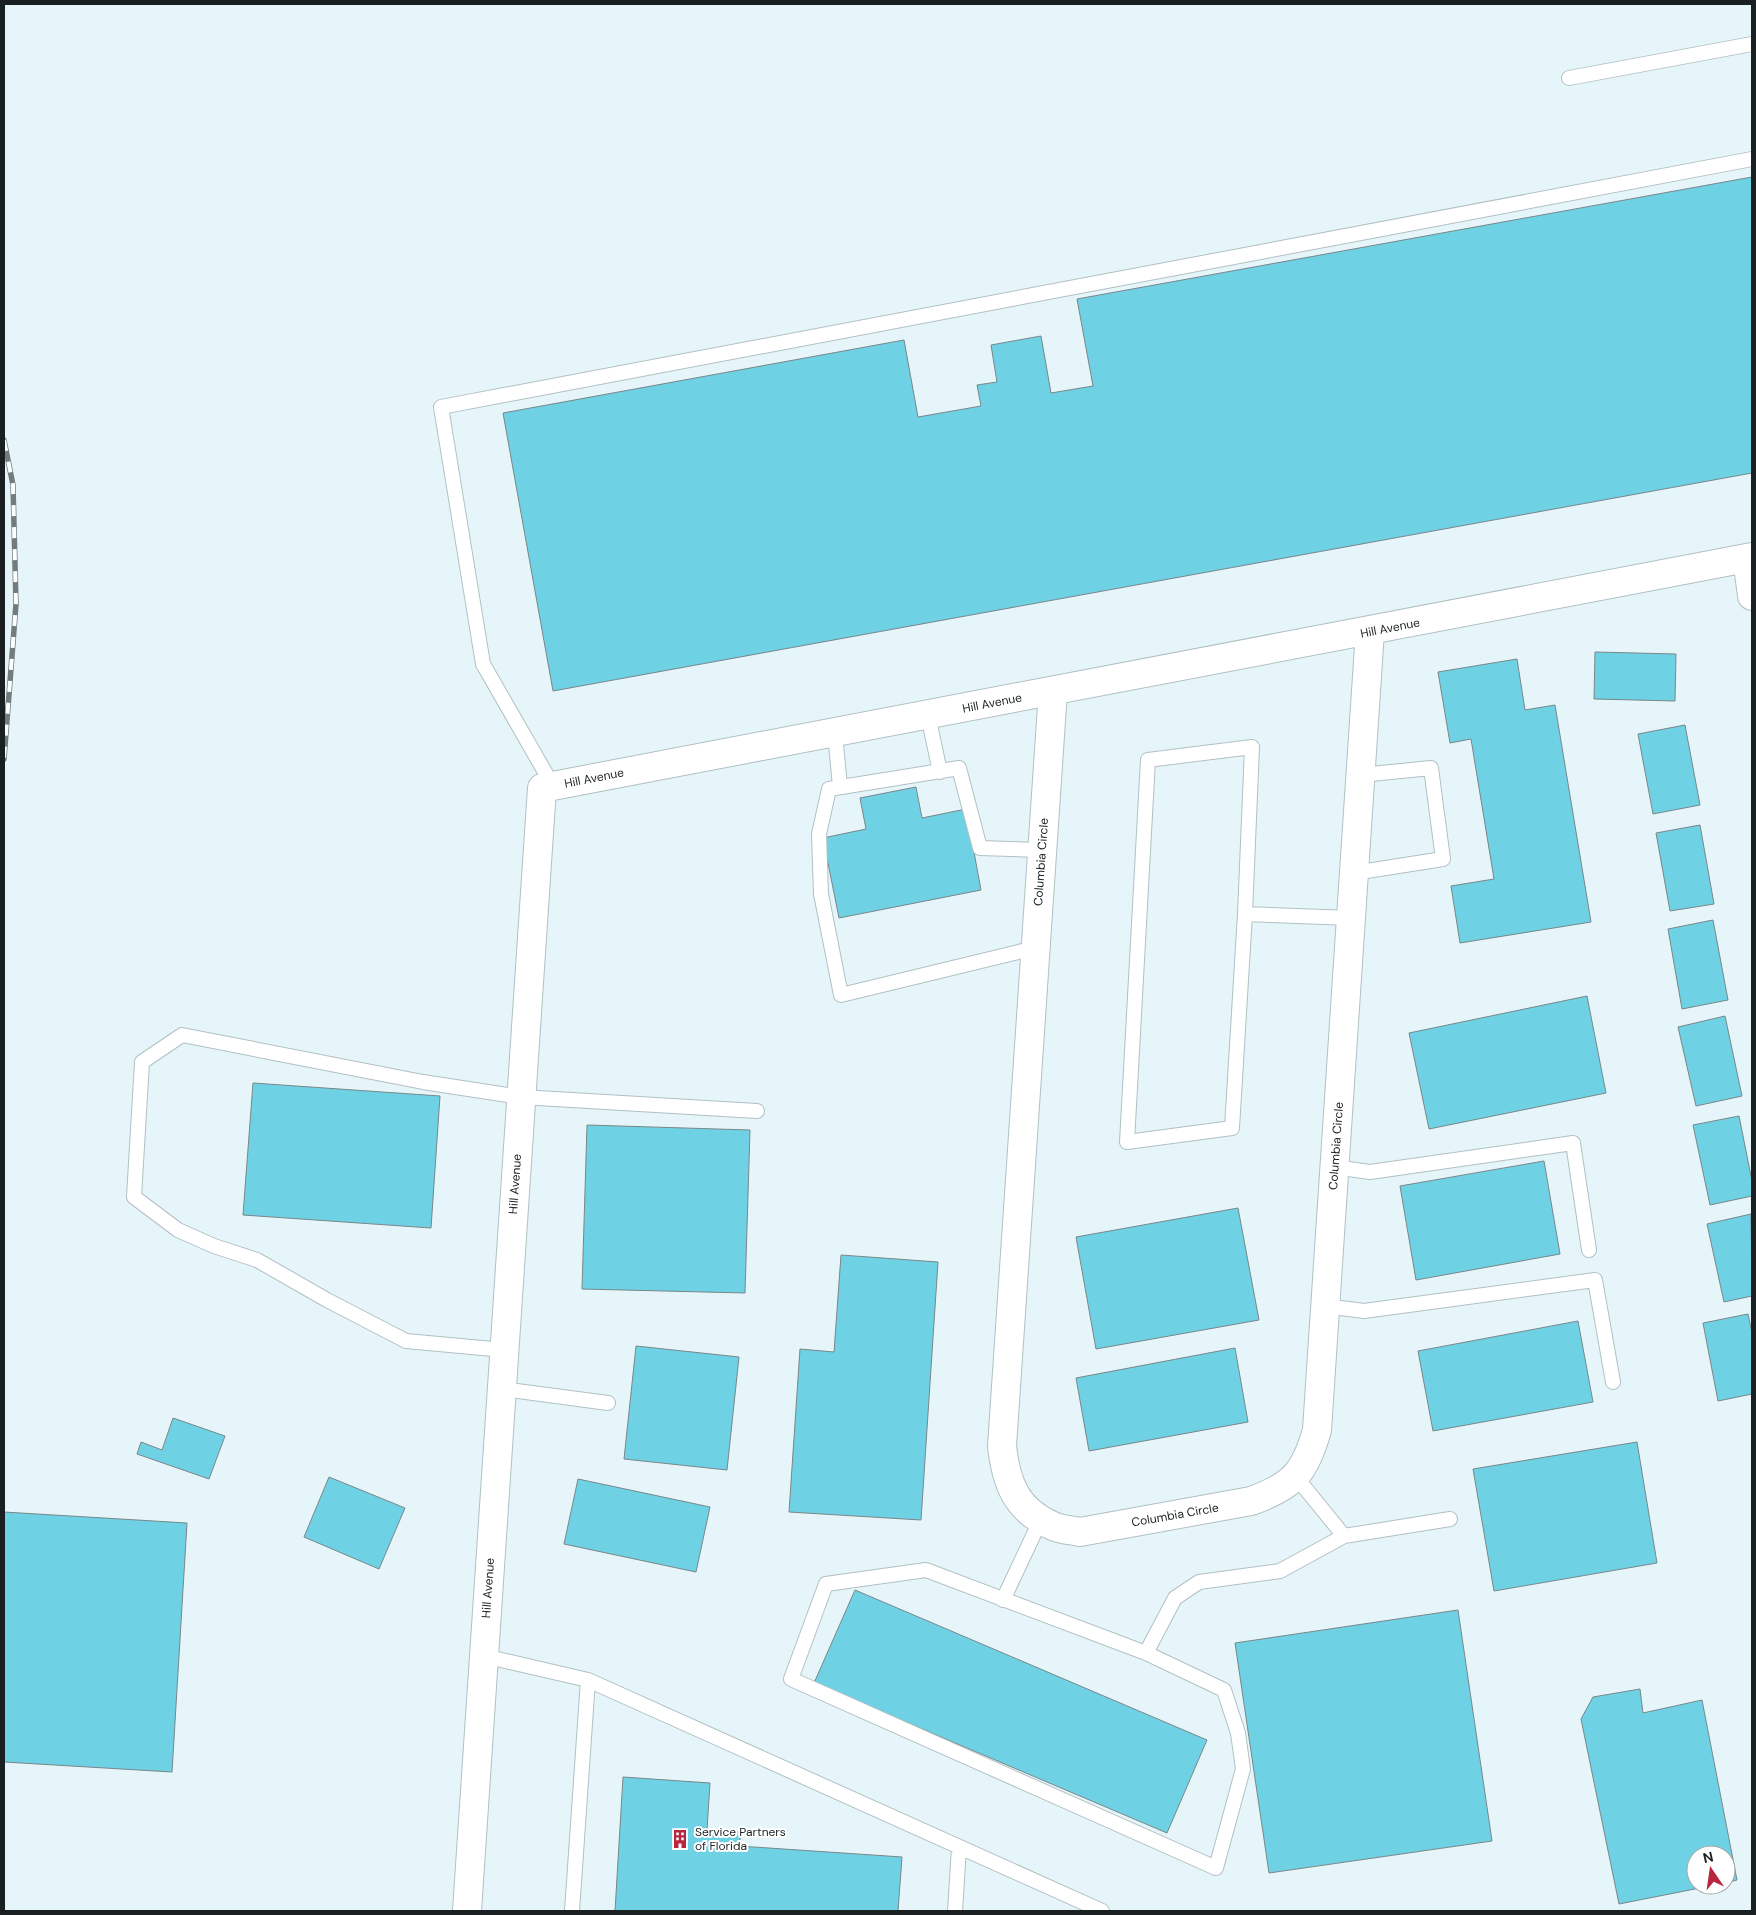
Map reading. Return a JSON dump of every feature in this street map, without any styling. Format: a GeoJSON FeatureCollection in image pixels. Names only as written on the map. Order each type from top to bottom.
{"type":"FeatureCollection","features":[{"type":"Feature","properties":{"kind":"street","name":"Hill Avenue"},"geometry":{"type":"LineString","coordinates":[[467,1911],[542,788],[1749,558]]}},
{"type":"Feature","properties":{"kind":"street"},"geometry":{"type":"LineString","coordinates":[[1749,558],[1752,596]]}},
{"type":"Feature","properties":{"kind":"street","name":"Columbia Circle"},"geometry":{"type":"LineString","coordinates":[[1053,692],[1002,1446],[1005,1471],[1015,1495],[1032,1514],[1054,1527],[1080,1532],[1251,1501],[1275,1493],[1296,1476],[1310,1455],[1317,1430],[1370,631]]}},
{"type":"Feature","properties":{"kind":"lane"},"geometry":{"type":"LineString","coordinates":[[1568,78],[1752,44]]}},
{"type":"Feature","properties":{"kind":"lane"},"geometry":{"type":"LineString","coordinates":[[553,786],[483,664],[441,407],[1752,159]]}},
{"type":"Feature","properties":{"kind":"lane"},"geometry":{"type":"LineString","coordinates":[[928,715],[940,772]]}},
{"type":"Feature","properties":{"kind":"lane"},"geometry":{"type":"LineString","coordinates":[[835,733],[840,787]]}},
{"type":"Feature","properties":{"kind":"lane"},"geometry":{"type":"LineString","coordinates":[[1252,747],[1245,914],[1232,1128],[1127,1142],[1148,760],[1252,747]]}},
{"type":"Feature","properties":{"kind":"lane"},"geometry":{"type":"LineString","coordinates":[[1036,948],[841,995],[821,894],[818,834],[829,789],[959,768],[980,848],[1042,850]]}},
{"type":"Feature","properties":{"kind":"lane"},"geometry":{"type":"LineString","coordinates":[[1354,873],[1442,859],[1431,768],[1361,775]]}},
{"type":"Feature","properties":{"kind":"lane"},"geometry":{"type":"LineString","coordinates":[[1245,914],[1351,918]]}},
{"type":"Feature","properties":{"kind":"lane"},"geometry":{"type":"LineString","coordinates":[[504,1350],[406,1341],[327,1300],[257,1260],[214,1246],[178,1230],[134,1197],[142,1062],[182,1035],[423,1082],[521,1097],[756,1111]]}},
{"type":"Feature","properties":{"kind":"lane"},"geometry":{"type":"LineString","coordinates":[[1334,1167],[1370,1172],[1572,1143],[1589,1250]]}},
{"type":"Feature","properties":{"kind":"lane"},"geometry":{"type":"LineString","coordinates":[[1325,1306],[1364,1311],[1595,1280],[1613,1382]]}},
{"type":"Feature","properties":{"kind":"lane"},"geometry":{"type":"LineString","coordinates":[[502,1389],[608,1403]]}},
{"type":"Feature","properties":{"kind":"lane"},"geometry":{"type":"LineString","coordinates":[[1296,1476],[1344,1536]]}},
{"type":"Feature","properties":{"kind":"lane"},"geometry":{"type":"LineString","coordinates":[[1003,1600],[1041,1519]]}},
{"type":"Feature","properties":{"kind":"lane"},"geometry":{"type":"LineString","coordinates":[[1146,1653],[1175,1598],[1199,1582],[1280,1571],[1344,1536],[1450,1519]]}},
{"type":"Feature","properties":{"kind":"lane"},"geometry":{"type":"LineString","coordinates":[[926,1570],[1146,1653],[1224,1690],[1238,1733],[1243,1769],[1216,1868],[791,1679],[826,1584],[926,1570]]}},
{"type":"Feature","properties":{"kind":"lane"},"geometry":{"type":"LineString","coordinates":[[484,1656],[588,1680],[1102,1911]]}},
{"type":"Feature","properties":{"kind":"lane"},"geometry":{"type":"LineString","coordinates":[[572,1911],[588,1680]]}},
{"type":"Feature","properties":{"kind":"lane"},"geometry":{"type":"LineString","coordinates":[[955,1911],[959,1847]]}},
{"type":"Feature","properties":{"kind":"building"},"geometry":{"type":"Polygon","coordinates":[[[1752,177],[1752,473],[553,691],[503,413],[904,340],[918,417],[981,406],[977,385],[997,382],[991,345],[1041,336],[1051,393],[1093,386],[1077,299],[1752,177]]]}},
{"type":"Feature","properties":{"kind":"building"},"geometry":{"type":"Polygon","coordinates":[[[1595,652],[1676,654],[1675,701],[1594,699],[1595,652]]]}},
{"type":"Feature","properties":{"kind":"building"},"geometry":{"type":"Polygon","coordinates":[[[1517,659],[1525,710],[1555,705],[1591,922],[1460,943],[1451,886],[1494,879],[1471,739],[1450,743],[1438,672],[1517,659]]]}},
{"type":"Feature","properties":{"kind":"building"},"geometry":{"type":"Polygon","coordinates":[[[1685,725],[1700,805],[1653,814],[1638,734],[1685,725]]]}},
{"type":"Feature","properties":{"kind":"building"},"geometry":{"type":"Polygon","coordinates":[[[916,787],[922,818],[966,809],[981,890],[839,918],[823,838],[866,829],[860,798],[916,787]]]}},
{"type":"Feature","properties":{"kind":"building"},"geometry":{"type":"Polygon","coordinates":[[[1700,825],[1714,904],[1670,911],[1656,833],[1700,825]]]}},
{"type":"Feature","properties":{"kind":"building"},"geometry":{"type":"Polygon","coordinates":[[[1713,920],[1728,1000],[1682,1009],[1668,929],[1713,920]]]}},
{"type":"Feature","properties":{"kind":"building"},"geometry":{"type":"Polygon","coordinates":[[[1587,996],[1606,1093],[1429,1129],[1409,1033],[1587,996]]]}},
{"type":"Feature","properties":{"kind":"building"},"geometry":{"type":"Polygon","coordinates":[[[1725,1016],[1742,1096],[1696,1106],[1678,1027],[1725,1016]]]}},
{"type":"Feature","properties":{"kind":"building"},"geometry":{"type":"Polygon","coordinates":[[[253,1083],[440,1096],[431,1228],[243,1215],[253,1083]]]}},
{"type":"Feature","properties":{"kind":"building"},"geometry":{"type":"Polygon","coordinates":[[[1739,1116],[1752,1181],[1752,1196],[1710,1205],[1693,1125],[1739,1116]]]}},
{"type":"Feature","properties":{"kind":"building"},"geometry":{"type":"Polygon","coordinates":[[[587,1125],[750,1130],[745,1293],[582,1289],[587,1125]]]}},
{"type":"Feature","properties":{"kind":"building"},"geometry":{"type":"Polygon","coordinates":[[[1544,1161],[1560,1254],[1416,1280],[1400,1186],[1544,1161]]]}},
{"type":"Feature","properties":{"kind":"building"},"geometry":{"type":"Polygon","coordinates":[[[1238,1208],[1259,1320],[1096,1349],[1076,1237],[1238,1208]]]}},
{"type":"Feature","properties":{"kind":"building"},"geometry":{"type":"Polygon","coordinates":[[[1751,1214],[1752,1296],[1724,1302],[1707,1224],[1751,1214]]]}},
{"type":"Feature","properties":{"kind":"building"},"geometry":{"type":"Polygon","coordinates":[[[841,1255],[938,1262],[921,1520],[789,1512],[800,1349],[834,1352],[841,1255]]]}},
{"type":"Feature","properties":{"kind":"building"},"geometry":{"type":"Polygon","coordinates":[[[1748,1314],[1752,1333],[1752,1394],[1718,1401],[1703,1323],[1748,1314]]]}},
{"type":"Feature","properties":{"kind":"building"},"geometry":{"type":"Polygon","coordinates":[[[1578,1321],[1593,1402],[1433,1431],[1418,1351],[1578,1321]]]}},
{"type":"Feature","properties":{"kind":"building"},"geometry":{"type":"Polygon","coordinates":[[[636,1346],[739,1357],[727,1470],[624,1459],[636,1346]]]}},
{"type":"Feature","properties":{"kind":"building"},"geometry":{"type":"Polygon","coordinates":[[[1235,1348],[1248,1422],[1089,1451],[1076,1378],[1235,1348]]]}},
{"type":"Feature","properties":{"kind":"building"},"geometry":{"type":"Polygon","coordinates":[[[173,1418],[225,1436],[209,1479],[137,1454],[141,1442],[162,1450],[173,1418]]]}},
{"type":"Feature","properties":{"kind":"building"},"geometry":{"type":"Polygon","coordinates":[[[1637,1442],[1657,1563],[1494,1591],[1473,1469],[1637,1442]]]}},
{"type":"Feature","properties":{"kind":"building"},"geometry":{"type":"Polygon","coordinates":[[[329,1477],[405,1508],[379,1569],[304,1537],[329,1477]]]}},
{"type":"Feature","properties":{"kind":"building"},"geometry":{"type":"Polygon","coordinates":[[[578,1479],[710,1507],[696,1572],[564,1544],[578,1479]]]}},
{"type":"Feature","properties":{"kind":"building"},"geometry":{"type":"Polygon","coordinates":[[[4,1512],[187,1523],[172,1772],[4,1762],[4,1512]]]}},
{"type":"Feature","properties":{"kind":"building"},"geometry":{"type":"Polygon","coordinates":[[[855,1590],[1207,1740],[1167,1833],[814,1683],[855,1590]]]}},
{"type":"Feature","properties":{"kind":"building"},"geometry":{"type":"Polygon","coordinates":[[[1458,1610],[1492,1841],[1269,1873],[1235,1643],[1458,1610]]]}},
{"type":"Feature","properties":{"kind":"building"},"geometry":{"type":"Polygon","coordinates":[[[1640,1689],[1643,1713],[1702,1700],[1730,1845],[1686,1845],[1686,1891],[1619,1904],[1581,1719],[1593,1697],[1640,1689]]]}},
{"type":"Feature","properties":{"kind":"building","name":"Service Partners of Florida"},"geometry":{"type":"Polygon","coordinates":[[[623,1777],[710,1783],[707,1830],[741,1832],[739,1846],[902,1857],[898,1911],[615,1911],[623,1777]]]}},
{"type":"Feature","properties":{"kind":"railway"},"geometry":{"type":"LineString","coordinates":[[4,440],[13,485],[16,604],[4,759]]}},
{"type":"Feature","properties":{"kind":"place","name":"Service Partners of Florida"},"geometry":{"type":"Point","coordinates":[680,1839]}}]}
